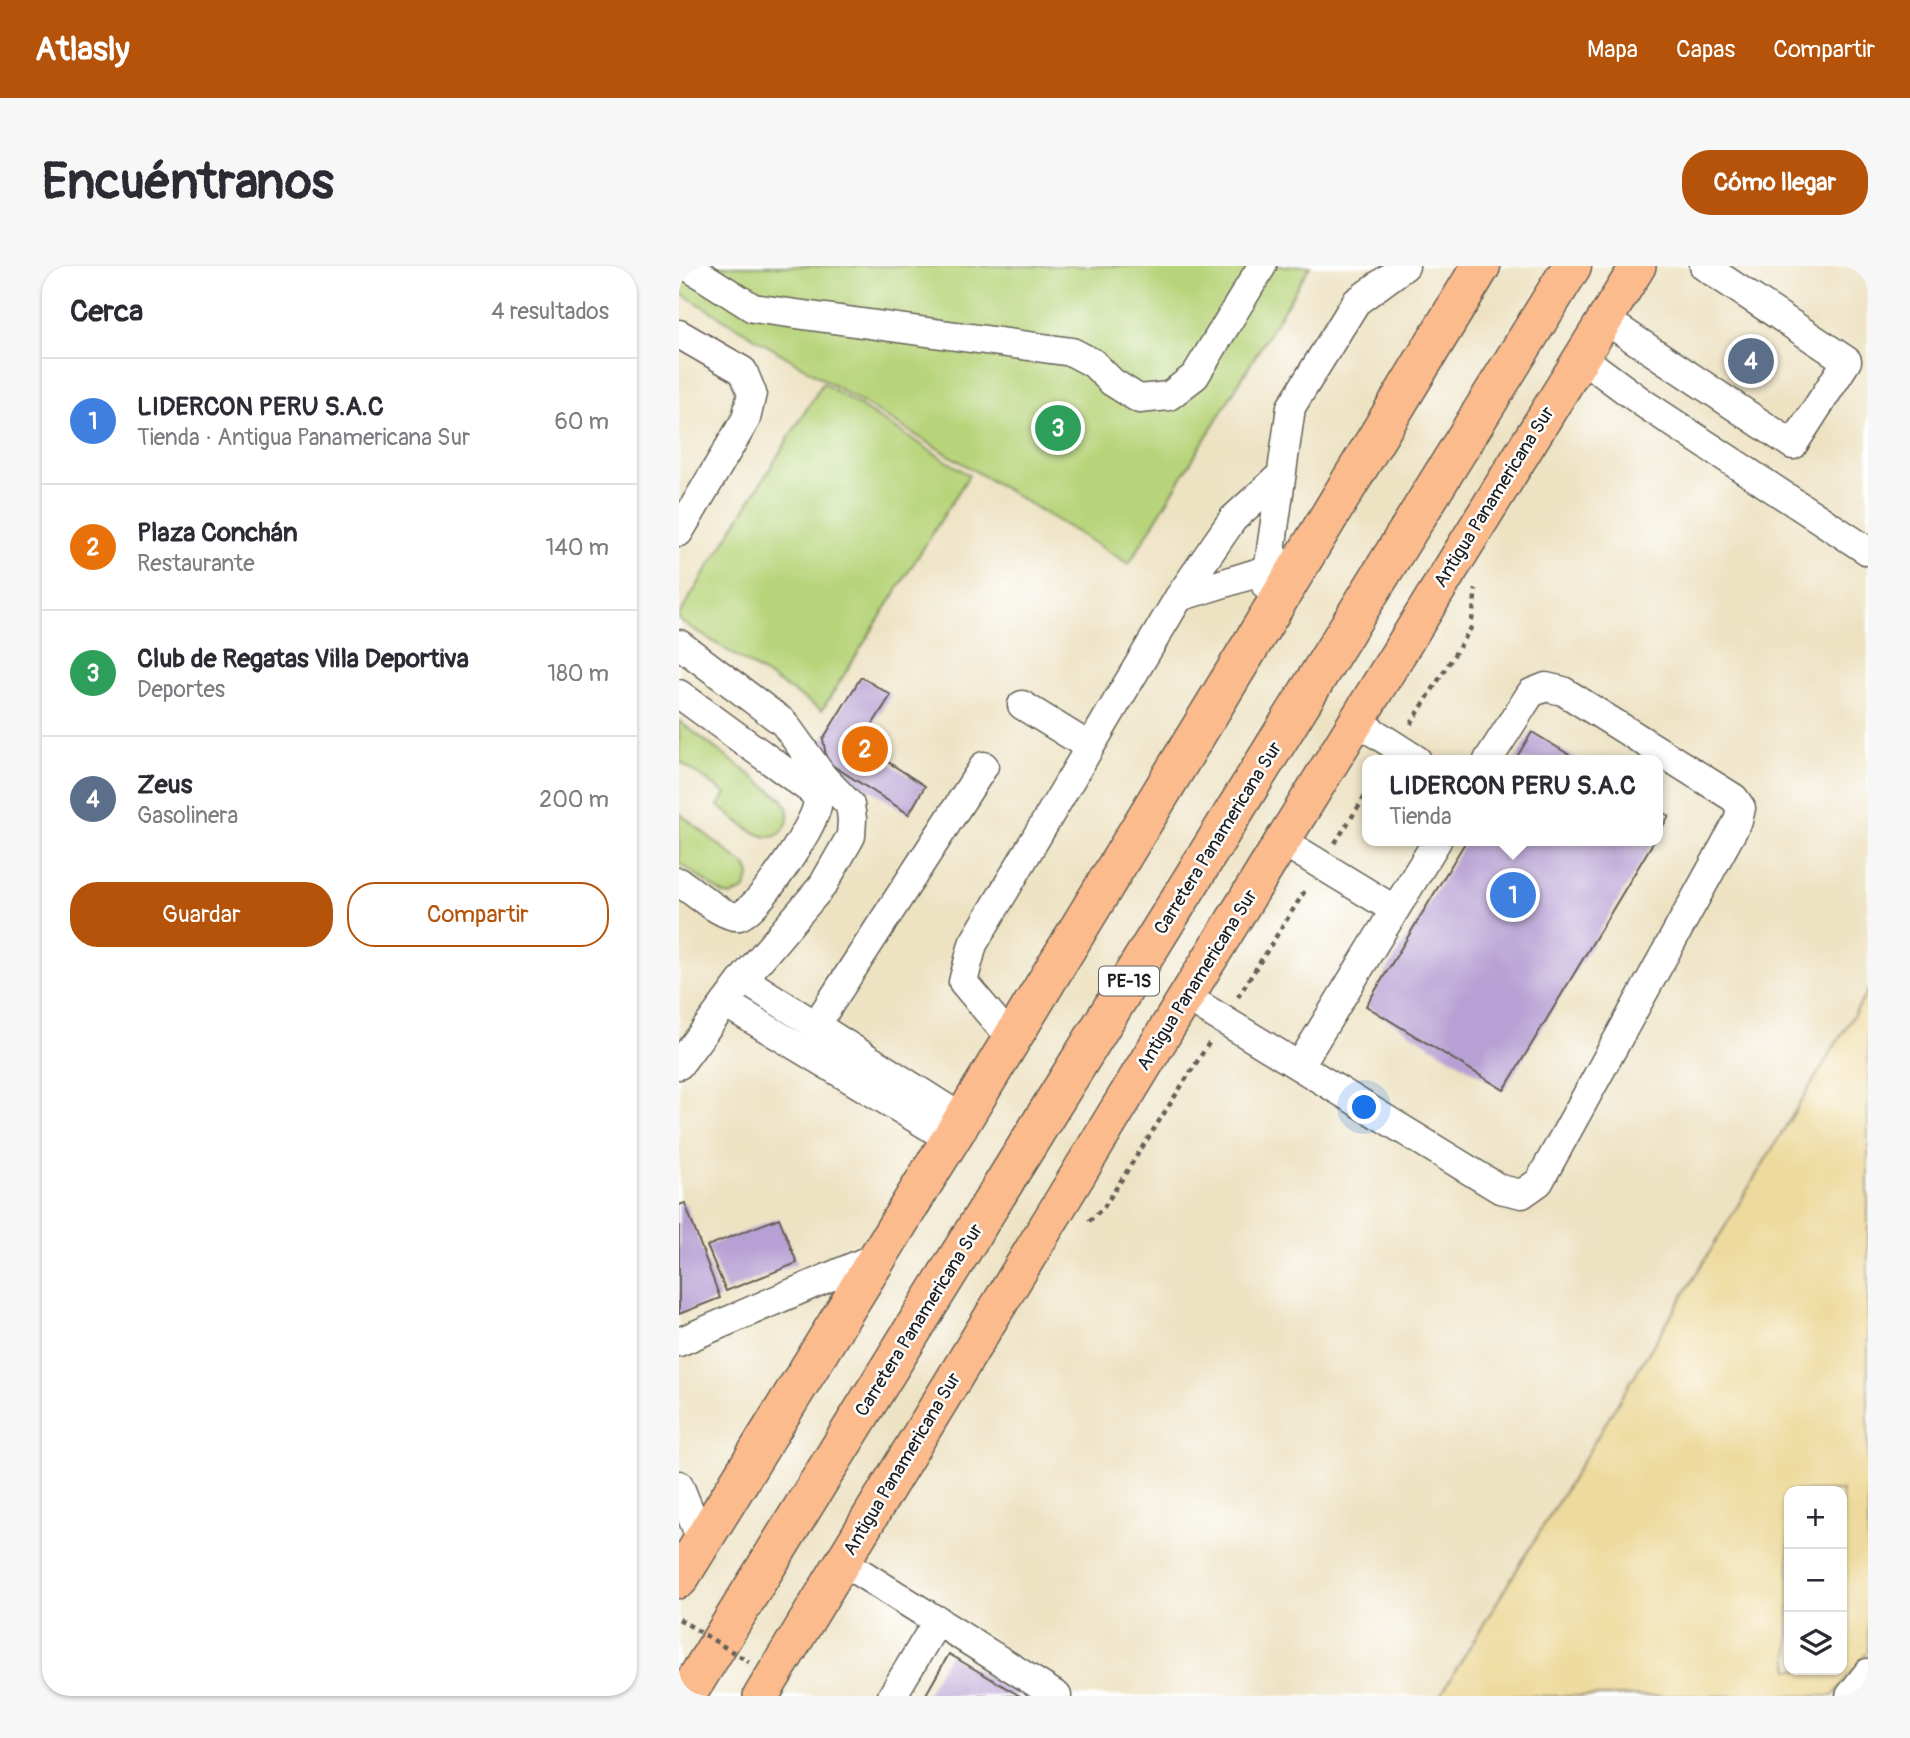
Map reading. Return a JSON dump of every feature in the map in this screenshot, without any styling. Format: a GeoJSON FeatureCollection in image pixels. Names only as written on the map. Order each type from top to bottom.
{"type":"FeatureCollection","features":[{"type":"Feature","properties":{"kind":"highway"},"geometry":{"type":"LineString","coordinates":[[679,1579],[1260,628],[1285,564],[1481,266]]}},
{"type":"Feature","properties":{"kind":"highway","name":"Carretera Panamericana Sur"},"geometry":{"type":"LineString","coordinates":[[686,1696],[1572,266]]}},
{"type":"Feature","properties":{"kind":"main road","name":"Antigua Panamericana Sur"},"geometry":{"type":"LineString","coordinates":[[761,1696],[1186,997],[1638,266]]}},
{"type":"Feature","properties":{"kind":"street"},"geometry":{"type":"LineString","coordinates":[[687,266],[753,308],[1072,352],[1094,363],[1112,382],[1139,399],[1169,396],[1195,376],[1262,266]]}},
{"type":"Feature","properties":{"kind":"street"},"geometry":{"type":"LineString","coordinates":[[1179,597],[1285,564],[1281,475],[1291,407],[1378,266]]}},
{"type":"Feature","properties":{"kind":"street"},"geometry":{"type":"LineString","coordinates":[[1356,302],[1405,266]]}},
{"type":"Feature","properties":{"kind":"street"},"geometry":{"type":"LineString","coordinates":[[1604,319],[1793,445],[1847,361],[1704,266]]}},
{"type":"Feature","properties":{"kind":"street"},"geometry":{"type":"LineString","coordinates":[[679,334],[743,371],[752,393],[746,419],[679,532]]}},
{"type":"Feature","properties":{"kind":"street"},"geometry":{"type":"LineString","coordinates":[[1581,357],[1643,403],[1868,551]]}},
{"type":"Feature","properties":{"kind":"street"},"geometry":{"type":"LineString","coordinates":[[1011,1039],[963,982],[973,944],[1179,597],[1233,519],[1281,475]]}},
{"type":"Feature","properties":{"kind":"street"},"geometry":{"type":"LineString","coordinates":[[679,644],[784,723],[823,777],[849,805],[852,819],[851,836],[823,886],[743,979],[680,1062]]}},
{"type":"Feature","properties":{"kind":"street"},"geometry":{"type":"LineString","coordinates":[[1186,997],[1500,1189],[1522,1194],[1539,1182],[1738,821],[1741,808],[1734,798],[1563,691],[1546,687],[1531,693],[1491,755]]}},
{"type":"Feature","properties":{"kind":"street"},"geometry":{"type":"LineString","coordinates":[[679,694],[815,796],[817,805],[814,816],[787,863],[749,910],[738,916],[727,915],[679,882]]}},
{"type":"Feature","properties":{"kind":"street"},"geometry":{"type":"LineString","coordinates":[[1022,705],[1090,747]]}},
{"type":"Feature","properties":{"kind":"street"},"geometry":{"type":"LineString","coordinates":[[1356,721],[1407,754]]}},
{"type":"Feature","properties":{"kind":"street"},"geometry":{"type":"LineString","coordinates":[[816,1026],[984,765]]}},
{"type":"Feature","properties":{"kind":"street"},"geometry":{"type":"LineString","coordinates":[[1282,841],[1395,910]]}},
{"type":"Feature","properties":{"kind":"street"},"geometry":{"type":"LineString","coordinates":[[1300,1065],[1434,846]]}},
{"type":"Feature","properties":{"kind":"street"},"geometry":{"type":"LineString","coordinates":[[787,863],[823,886]]}},
{"type":"Feature","properties":{"kind":"street"},"geometry":{"type":"LineString","coordinates":[[743,979],[816,1026],[956,1129]]}},
{"type":"Feature","properties":{"kind":"street"},"geometry":{"type":"LineString","coordinates":[[725,1003],[956,1129]]}},
{"type":"Feature","properties":{"kind":"street"},"geometry":{"type":"LineString","coordinates":[[679,1342],[878,1256]]}},
{"type":"Feature","properties":{"kind":"street"},"geometry":{"type":"LineString","coordinates":[[679,1485],[702,1542]]}},
{"type":"Feature","properties":{"kind":"street"},"geometry":{"type":"LineString","coordinates":[[843,1562],[1057,1696]]}},
{"type":"Feature","properties":{"kind":"street"},"geometry":{"type":"LineString","coordinates":[[892,1696],[938,1620]]}},
{"type":"Feature","properties":{"kind":"street"},"geometry":{"type":"LineString","coordinates":[[1850,1696],[1868,1673]]}},
{"type":"Feature","properties":{"kind":"path"},"geometry":{"type":"LineString","coordinates":[[1407,754],[1471,628],[1476,587]]}},
{"type":"Feature","properties":{"kind":"path"},"geometry":{"type":"LineString","coordinates":[[1084,1225],[1104,1207],[1362,801]]}},
{"type":"Feature","properties":{"kind":"path"},"geometry":{"type":"LineString","coordinates":[[679,1619],[749,1662]]}},
{"type":"Feature","properties":{"kind":"green space"},"geometry":{"type":"Polygon","coordinates":[[[679,266],[1310,266],[1129,564],[679,292],[679,266]]]}},
{"type":"Feature","properties":{"kind":"green space"},"geometry":{"type":"Polygon","coordinates":[[[823,383],[969,475],[822,710],[679,620],[679,615],[823,383]]]}},
{"type":"Feature","properties":{"kind":"green space"},"geometry":{"type":"Polygon","coordinates":[[[679,721],[781,798],[786,805],[788,820],[781,832],[776,836],[760,835],[718,806],[726,794],[679,761],[679,721]]]}},
{"type":"Feature","properties":{"kind":"green space"},"geometry":{"type":"Polygon","coordinates":[[[679,813],[747,867],[750,875],[744,890],[730,896],[723,894],[679,863],[679,813]]]}},
{"type":"Feature","properties":{"kind":"sand"},"geometry":{"type":"Polygon","coordinates":[[[1868,991],[1868,1651],[1833,1696],[1440,1696],[1868,991]]]}},
{"type":"Feature","properties":{"kind":"building"},"geometry":{"type":"Polygon","coordinates":[[[861,677],[891,695],[872,725],[871,751],[925,786],[909,814],[827,762],[823,739],[861,677]]]}},
{"type":"Feature","properties":{"kind":"building"},"geometry":{"type":"Polygon","coordinates":[[[1532,732],[1570,755],[1518,755],[1532,732]]]}},
{"type":"Feature","properties":{"kind":"building"},"geometry":{"type":"Polygon","coordinates":[[[1663,812],[1669,816],[1663,826],[1663,812]]]}},
{"type":"Feature","properties":{"kind":"building"},"geometry":{"type":"Polygon","coordinates":[[[1463,846],[1651,846],[1504,1090],[1366,1006],[1463,846]]]}},
{"type":"Feature","properties":{"kind":"building"},"geometry":{"type":"Polygon","coordinates":[[[685,1203],[720,1298],[679,1314],[679,1205],[685,1203]]]}},
{"type":"Feature","properties":{"kind":"building"},"geometry":{"type":"Polygon","coordinates":[[[779,1218],[797,1263],[726,1291],[707,1246],[779,1218]]]}},
{"type":"Feature","properties":{"kind":"building"},"geometry":{"type":"Polygon","coordinates":[[[949,1654],[1020,1696],[925,1696],[949,1654]]]}},
{"type":"Feature","properties":{"kind":"place","name":"Zeus"},"geometry":{"type":"Point","coordinates":[1751,361]}},
{"type":"Feature","properties":{"kind":"place","name":"Club de Regatas Villa Deportiva"},"geometry":{"type":"Point","coordinates":[1058,428]}},
{"type":"Feature","properties":{"kind":"place","name":"Plaza Conchán"},"geometry":{"type":"Point","coordinates":[865,749]}},
{"type":"Feature","properties":{"kind":"place","name":"LIDERCON PERU S.A.C"},"geometry":{"type":"Point","coordinates":[1513,895]}}]}
